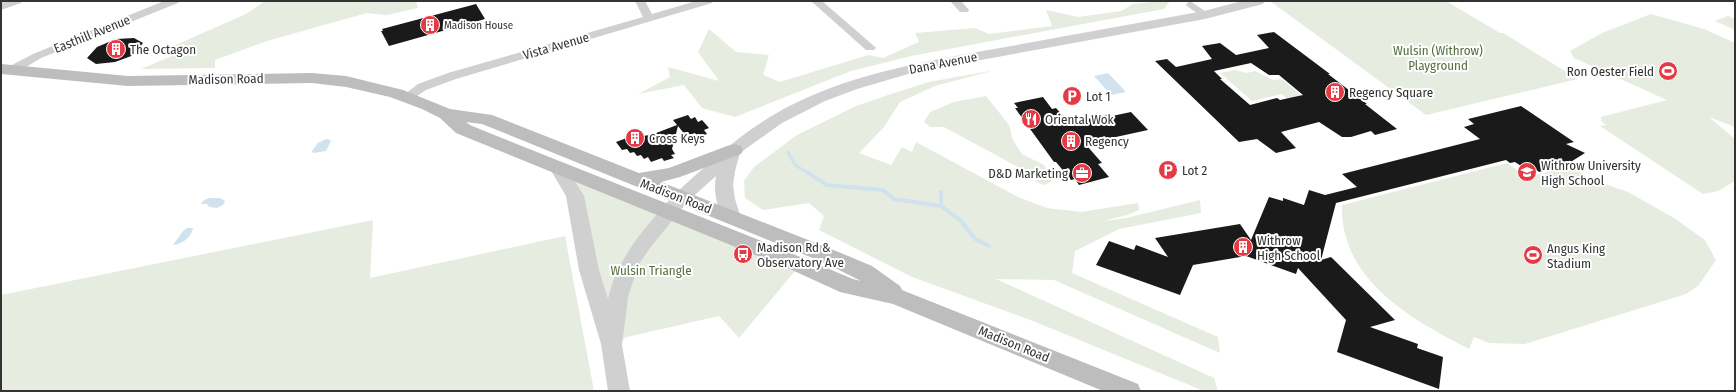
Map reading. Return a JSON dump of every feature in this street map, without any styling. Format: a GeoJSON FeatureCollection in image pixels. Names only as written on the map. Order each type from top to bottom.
{"type":"FeatureCollection","features":[{"type":"Feature","properties":{"kind":"main road","name":"Madison Road"},"geometry":{"type":"LineString","coordinates":[[6,70],[128,81],[330,79],[374,86],[407,97],[445,114],[463,128],[559,169],[675,206],[732,218],[833,258],[864,272],[898,297]]}},
{"type":"Feature","properties":{"kind":"main road","name":"Madison Road"},"geometry":{"type":"LineString","coordinates":[[445,114],[486,119],[635,180],[675,206],[848,286],[898,297],[1129,391]]}},
{"type":"Feature","properties":{"kind":"main road"},"geometry":{"type":"LineString","coordinates":[[635,180],[673,173],[734,150]]}},
{"type":"Feature","properties":{"kind":"main road"},"geometry":{"type":"LineString","coordinates":[[528,156],[593,172],[667,200],[675,206]]}},
{"type":"Feature","properties":{"kind":"street"},"geometry":{"type":"LineString","coordinates":[[1,7],[17,1]]}},
{"type":"Feature","properties":{"kind":"street","name":"Easthill Avenue"},"geometry":{"type":"LineString","coordinates":[[6,70],[174,1]]}},
{"type":"Feature","properties":{"kind":"street"},"geometry":{"type":"LineString","coordinates":[[640,1],[649,18]]}},
{"type":"Feature","properties":{"kind":"street","name":"Vista Avenue"},"geometry":{"type":"LineString","coordinates":[[407,97],[431,83],[708,1]]}},
{"type":"Feature","properties":{"kind":"street"},"geometry":{"type":"LineString","coordinates":[[816,1],[870,48]]}},
{"type":"Feature","properties":{"kind":"street"},"geometry":{"type":"LineString","coordinates":[[955,1],[964,10]]}},
{"type":"Feature","properties":{"kind":"street","name":"Dana Avenue"},"geometry":{"type":"LineString","coordinates":[[611,345],[618,297],[628,266],[644,243],[675,206],[734,150],[756,133],[798,107],[851,86],[913,68],[1205,15],[1258,1]]}},
{"type":"Feature","properties":{"kind":"street"},"geometry":{"type":"LineString","coordinates":[[1190,4],[1205,15]]}},
{"type":"Feature","properties":{"kind":"street"},"geometry":{"type":"LineString","coordinates":[[732,218],[723,194],[724,175],[734,150]]}},
{"type":"Feature","properties":{"kind":"street"},"geometry":{"type":"LineString","coordinates":[[559,169],[572,188],[575,196],[589,270],[611,345],[619,391]]}},
{"type":"Feature","properties":{"kind":"green space"},"geometry":{"type":"Polygon","coordinates":[[[265,1],[416,1],[418,8],[387,15],[367,13],[267,41],[215,60],[215,68],[141,69],[179,53],[169,48],[246,14],[265,1]]]}},
{"type":"Feature","properties":{"kind":"green space"},"geometry":{"type":"Polygon","coordinates":[[[1170,1],[1164,9],[911,56],[851,71],[735,117],[702,108],[684,85],[638,94],[670,77],[668,67],[719,81],[698,52],[709,29],[736,52],[769,55],[763,75],[780,82],[868,55],[883,58],[919,42],[915,33],[975,28],[989,34],[1052,26],[1046,10],[1078,17],[1121,11],[1133,4],[1170,1]]]}},
{"type":"Feature","properties":{"kind":"green space","name":"Wulsin (Withrow) Playground"},"geometry":{"type":"Polygon","coordinates":[[[1270,1],[1446,1],[1500,33],[1503,33],[1578,79],[1426,115],[1270,1]]]}},
{"type":"Feature","properties":{"kind":"green space"},"geometry":{"type":"Polygon","coordinates":[[[1651,14],[1704,29],[1735,43],[1735,127],[1709,117],[1735,139],[1735,181],[1718,191],[1703,194],[1600,126],[1606,125],[1601,121],[1601,117],[1667,100],[1574,58],[1570,51],[1602,33],[1651,14]]]}},
{"type":"Feature","properties":{"kind":"green space"},"geometry":{"type":"Polygon","coordinates":[[[1728,16],[1735,19],[1735,30],[1715,21],[1728,16]]]}},
{"type":"Feature","properties":{"kind":"green space"},"geometry":{"type":"Polygon","coordinates":[[[995,70],[935,86],[900,102],[884,127],[859,153],[891,165],[902,147],[912,152],[916,142],[1018,197],[1047,208],[1081,212],[1138,203],[1139,210],[1127,215],[1100,222],[1126,218],[1200,200],[1201,213],[1119,229],[1075,251],[1072,273],[1218,337],[1220,353],[1054,280],[996,279],[1214,378],[1218,391],[1204,391],[1033,321],[912,277],[819,230],[824,216],[809,203],[763,210],[745,198],[744,181],[754,167],[797,135],[856,106],[888,95],[929,82],[995,70]]]}},
{"type":"Feature","properties":{"kind":"green space"},"geometry":{"type":"Polygon","coordinates":[[[1235,70],[1247,73],[1255,71],[1273,80],[1281,79],[1301,95],[1295,97],[1301,111],[1282,94],[1252,101],[1220,73],[1235,70]]]}},
{"type":"Feature","properties":{"kind":"green space"},"geometry":{"type":"Polygon","coordinates":[[[986,96],[1009,125],[1013,140],[1022,154],[1044,165],[1052,181],[1045,185],[1036,182],[1033,175],[944,127],[930,127],[924,122],[930,112],[954,102],[986,96]]]}},
{"type":"Feature","properties":{"kind":"green space","name":"Angus King Stadium"},"geometry":{"type":"Polygon","coordinates":[[[1507,163],[1527,177],[1572,166],[1588,178],[1628,192],[1674,218],[1705,240],[1716,260],[1698,286],[1686,294],[1525,344],[1489,343],[1474,337],[1469,349],[1424,324],[1403,310],[1383,294],[1366,276],[1353,255],[1345,231],[1342,205],[1507,163]]]}},
{"type":"Feature","properties":{"kind":"green space","name":"Wulsin Triangle"},"geometry":{"type":"Polygon","coordinates":[[[559,169],[800,265],[739,338],[719,316],[627,337],[611,345],[559,169]]]}},
{"type":"Feature","properties":{"kind":"green space"},"geometry":{"type":"Polygon","coordinates":[[[373,220],[370,278],[565,236],[594,391],[1,391],[1,295],[373,220]]]}},
{"type":"Feature","properties":{"kind":"water"},"geometry":{"type":"Polygon","coordinates":[[[1108,73],[1126,92],[1111,95],[1094,76],[1108,73]]]}},
{"type":"Feature","properties":{"kind":"water"},"geometry":{"type":"Polygon","coordinates":[[[326,139],[331,141],[326,151],[313,153],[312,151],[318,143],[326,139]]]}},
{"type":"Feature","properties":{"kind":"water"},"geometry":{"type":"Polygon","coordinates":[[[210,198],[220,198],[225,201],[223,205],[217,208],[209,207],[207,204],[201,204],[204,200],[210,198]]]}},
{"type":"Feature","properties":{"kind":"water"},"geometry":{"type":"Polygon","coordinates":[[[187,228],[193,228],[188,238],[183,242],[173,245],[183,231],[187,228]]]}},
{"type":"Feature","properties":{"kind":"building","name":"Madison House"},"geometry":{"type":"Polygon","coordinates":[[[476,4],[485,19],[389,46],[381,31],[383,31],[382,29],[476,4]]]}},
{"type":"Feature","properties":{"kind":"building","name":"Regency Square"},"geometry":{"type":"Polygon","coordinates":[[[1274,32],[1330,74],[1328,74],[1397,129],[1375,135],[1371,131],[1351,137],[1342,137],[1319,122],[1281,132],[1296,148],[1276,153],[1257,139],[1239,142],[1155,61],[1167,59],[1176,67],[1212,59],[1202,46],[1220,43],[1236,55],[1269,48],[1257,35],[1274,32]],[[1251,63],[1214,71],[1222,79],[1220,79],[1250,105],[1277,98],[1280,100],[1303,95],[1279,75],[1269,75],[1251,63]]]}},
{"type":"Feature","properties":{"kind":"building","name":"The Octagon"},"geometry":{"type":"Polygon","coordinates":[[[134,38],[143,43],[134,55],[115,62],[96,64],[87,58],[97,47],[116,39],[134,38]]]}},
{"type":"Feature","properties":{"kind":"building","name":"Regency"},"geometry":{"type":"Polygon","coordinates":[[[1043,97],[1052,109],[1056,108],[1069,123],[1110,114],[1112,116],[1131,112],[1148,130],[1102,140],[1104,143],[1088,147],[1102,163],[1098,164],[1109,177],[1079,185],[1075,179],[1071,180],[1056,162],[1054,162],[1015,108],[1018,108],[1014,103],[1043,97]]]}},
{"type":"Feature","properties":{"kind":"building","name":"Withrow High School"},"geometry":{"type":"Polygon","coordinates":[[[1521,106],[1574,142],[1566,144],[1585,153],[1569,163],[1539,172],[1534,168],[1527,170],[1515,162],[1510,163],[1506,160],[1336,203],[1321,260],[1331,257],[1395,320],[1370,327],[1418,344],[1417,348],[1443,357],[1439,389],[1337,352],[1346,320],[1298,268],[1296,274],[1246,256],[1193,265],[1180,295],[1096,265],[1109,241],[1134,250],[1136,245],[1168,257],[1155,238],[1240,224],[1251,240],[1269,197],[1283,201],[1283,198],[1304,205],[1309,190],[1325,195],[1357,187],[1342,174],[1480,139],[1464,127],[1474,124],[1468,119],[1521,106]]]}},
{"type":"Feature","properties":{"kind":"building","name":"Cross Keys"},"geometry":{"type":"Polygon","coordinates":[[[688,115],[691,119],[695,117],[698,122],[702,120],[709,128],[704,130],[707,134],[698,137],[695,133],[686,136],[678,126],[672,149],[675,154],[671,155],[674,158],[664,161],[662,158],[651,162],[648,157],[644,159],[641,155],[637,156],[634,152],[630,153],[627,149],[622,150],[616,142],[640,133],[642,136],[651,135],[677,125],[673,120],[688,115]]]}},
{"type":"Feature","properties":{"kind":"waterway"},"geometry":{"type":"LineString","coordinates":[[788,152],[795,165],[808,173]]}},
{"type":"Feature","properties":{"kind":"waterway"},"geometry":{"type":"LineString","coordinates":[[807,172],[827,185],[883,190],[894,199],[941,206]]}},
{"type":"Feature","properties":{"kind":"waterway"},"geometry":{"type":"LineString","coordinates":[[941,192],[941,206]]}},
{"type":"Feature","properties":{"kind":"waterway"},"geometry":{"type":"LineString","coordinates":[[941,206],[961,221],[975,239],[989,246]]}},
{"type":"Feature","properties":{"kind":"place","name":"Madison House"},"geometry":{"type":"Point","coordinates":[430,25]}},
{"type":"Feature","properties":{"kind":"place","name":"The Octagon"},"geometry":{"type":"Point","coordinates":[116,49]}},
{"type":"Feature","properties":{"kind":"place","name":"Ron Oester Field"},"geometry":{"type":"Point","coordinates":[1668,71]}},
{"type":"Feature","properties":{"kind":"place","name":"Regency Square"},"geometry":{"type":"Point","coordinates":[1335,92]}},
{"type":"Feature","properties":{"kind":"place","name":"Lot 1"},"geometry":{"type":"Point","coordinates":[1072,96]}},
{"type":"Feature","properties":{"kind":"place","name":"Oriental Wok"},"geometry":{"type":"Point","coordinates":[1031,119]}},
{"type":"Feature","properties":{"kind":"place","name":"Cross Keys"},"geometry":{"type":"Point","coordinates":[635,138]}},
{"type":"Feature","properties":{"kind":"place","name":"Regency"},"geometry":{"type":"Point","coordinates":[1071,141]}},
{"type":"Feature","properties":{"kind":"place","name":"Lot 2"},"geometry":{"type":"Point","coordinates":[1168,170]}},
{"type":"Feature","properties":{"kind":"place","name":"Withrow University High School"},"geometry":{"type":"Point","coordinates":[1527,172]}},
{"type":"Feature","properties":{"kind":"place","name":"D&D Marketing"},"geometry":{"type":"Point","coordinates":[1082,173]}},
{"type":"Feature","properties":{"kind":"place","name":"Withrow High School"},"geometry":{"type":"Point","coordinates":[1243,247]}},
{"type":"Feature","properties":{"kind":"place","name":"Madison Rd & Observatory Ave"},"geometry":{"type":"Point","coordinates":[743,254]}},
{"type":"Feature","properties":{"kind":"place","name":"Angus King Stadium"},"geometry":{"type":"Point","coordinates":[1533,255]}}]}
